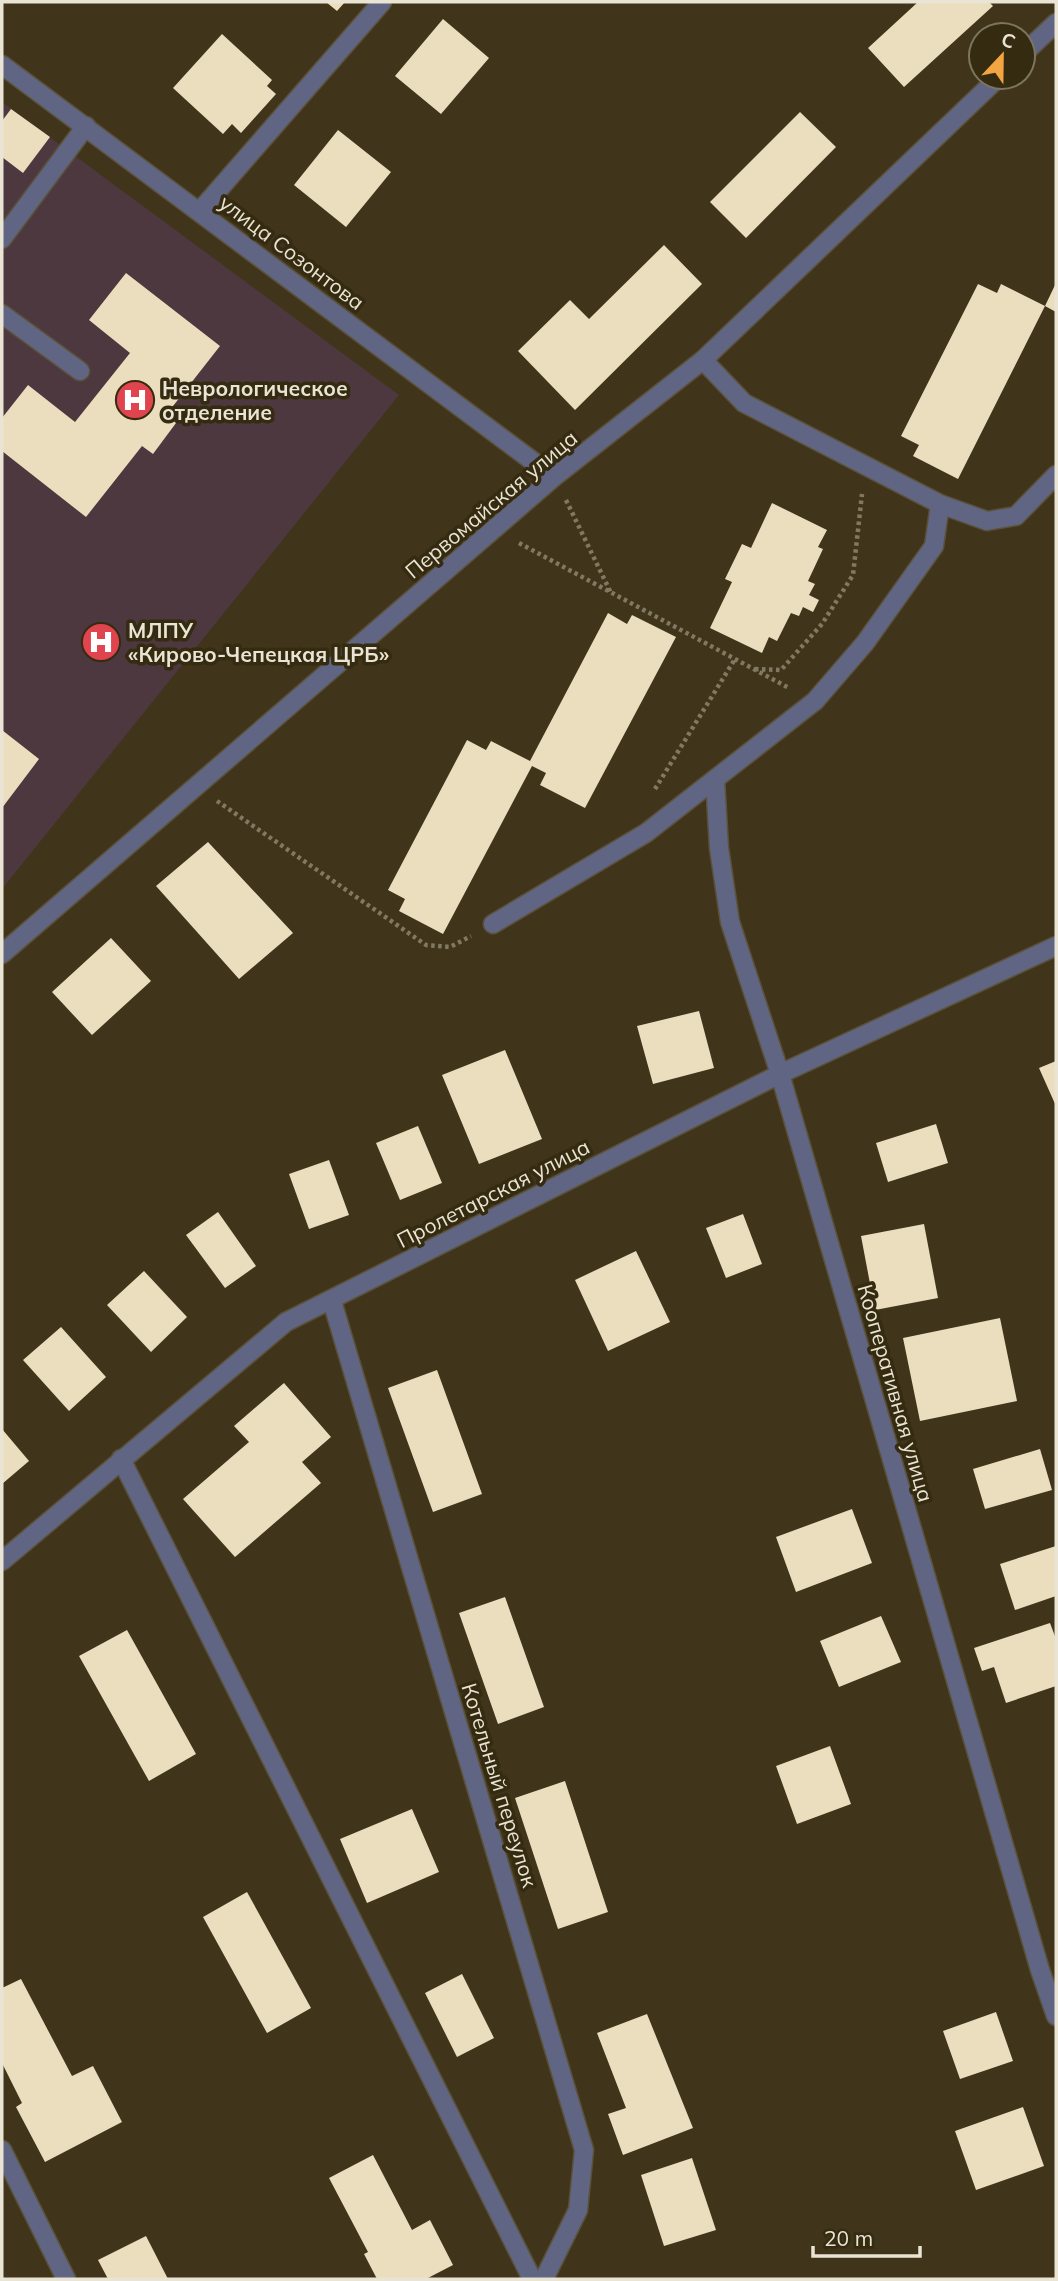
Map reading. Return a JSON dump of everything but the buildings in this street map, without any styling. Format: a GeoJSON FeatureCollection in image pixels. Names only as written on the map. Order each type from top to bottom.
{"type":"FeatureCollection","features":[{"type":"Feature","properties":{"kind":"street"},"geometry":{"type":"LineString","coordinates":[[200,211],[382,2]]}},
{"type":"Feature","properties":{"kind":"street"},"geometry":{"type":"LineString","coordinates":[[1037,43],[1053,31]]}},
{"type":"Feature","properties":{"kind":"street","name":"улица Созонтова"},"geometry":{"type":"LineString","coordinates":[[2,65],[554,477]]}},
{"type":"Feature","properties":{"kind":"street","name":"Первомайская улица"},"geometry":{"type":"LineString","coordinates":[[2,954],[554,477],[703,360],[984,91]]}},
{"type":"Feature","properties":{"kind":"street"},"geometry":{"type":"LineString","coordinates":[[2,239],[86,126]]}},
{"type":"Feature","properties":{"kind":"street"},"geometry":{"type":"LineString","coordinates":[[2,314],[80,370]]}},
{"type":"Feature","properties":{"kind":"street"},"geometry":{"type":"LineString","coordinates":[[703,360],[744,403],[940,504],[987,521],[1016,516],[1056,475]]}},
{"type":"Feature","properties":{"kind":"street"},"geometry":{"type":"LineString","coordinates":[[493,924],[646,833],[815,701],[865,643],[934,546],[940,504]]}},
{"type":"Feature","properties":{"kind":"street","name":"Кооперативная улица"},"geometry":{"type":"LineString","coordinates":[[715,779],[719,848],[730,922],[780,1073],[1040,1970],[1056,2016]]}},
{"type":"Feature","properties":{"kind":"street","name":"Пролетарская улица"},"geometry":{"type":"LineString","coordinates":[[2,1561],[286,1322],[780,1073],[1056,946]]}},
{"type":"Feature","properties":{"kind":"street","name":"Котельный переулок"},"geometry":{"type":"LineString","coordinates":[[332,1301],[584,2150],[578,2210],[544,2279]]}},
{"type":"Feature","properties":{"kind":"street"},"geometry":{"type":"LineString","coordinates":[[121,1459],[532,2279]]}},
{"type":"Feature","properties":{"kind":"street"},"geometry":{"type":"LineString","coordinates":[[2,2150],[66,2279]]}},
{"type":"Feature","properties":{"kind":"path"},"geometry":{"type":"LineString","coordinates":[[754,669],[781,670],[822,624],[853,575],[866,466]]}},
{"type":"Feature","properties":{"kind":"path"},"geometry":{"type":"LineString","coordinates":[[554,477],[611,593]]}},
{"type":"Feature","properties":{"kind":"path"},"geometry":{"type":"LineString","coordinates":[[494,530],[815,701]]}},
{"type":"Feature","properties":{"kind":"path"},"geometry":{"type":"LineString","coordinates":[[654,790],[735,659]]}},
{"type":"Feature","properties":{"kind":"path"},"geometry":{"type":"LineString","coordinates":[[196,787],[426,945],[450,947],[493,924]]}},
{"type":"Feature","properties":{"kind":"shaded area","name":"МЛПУ «Кирово-Чепецкая ЦРБ»"},"geometry":{"type":"Polygon","coordinates":[[[2,102],[399,395],[2,889],[2,102]]]}},
{"type":"Feature","properties":{"kind":"place","name":"Неврологическое отделение"},"geometry":{"type":"Point","coordinates":[135,400]}},
{"type":"Feature","properties":{"kind":"place","name":"МЛПУ «Кирово-Чепецкая ЦРБ»"},"geometry":{"type":"Point","coordinates":[101,642]}}]}
